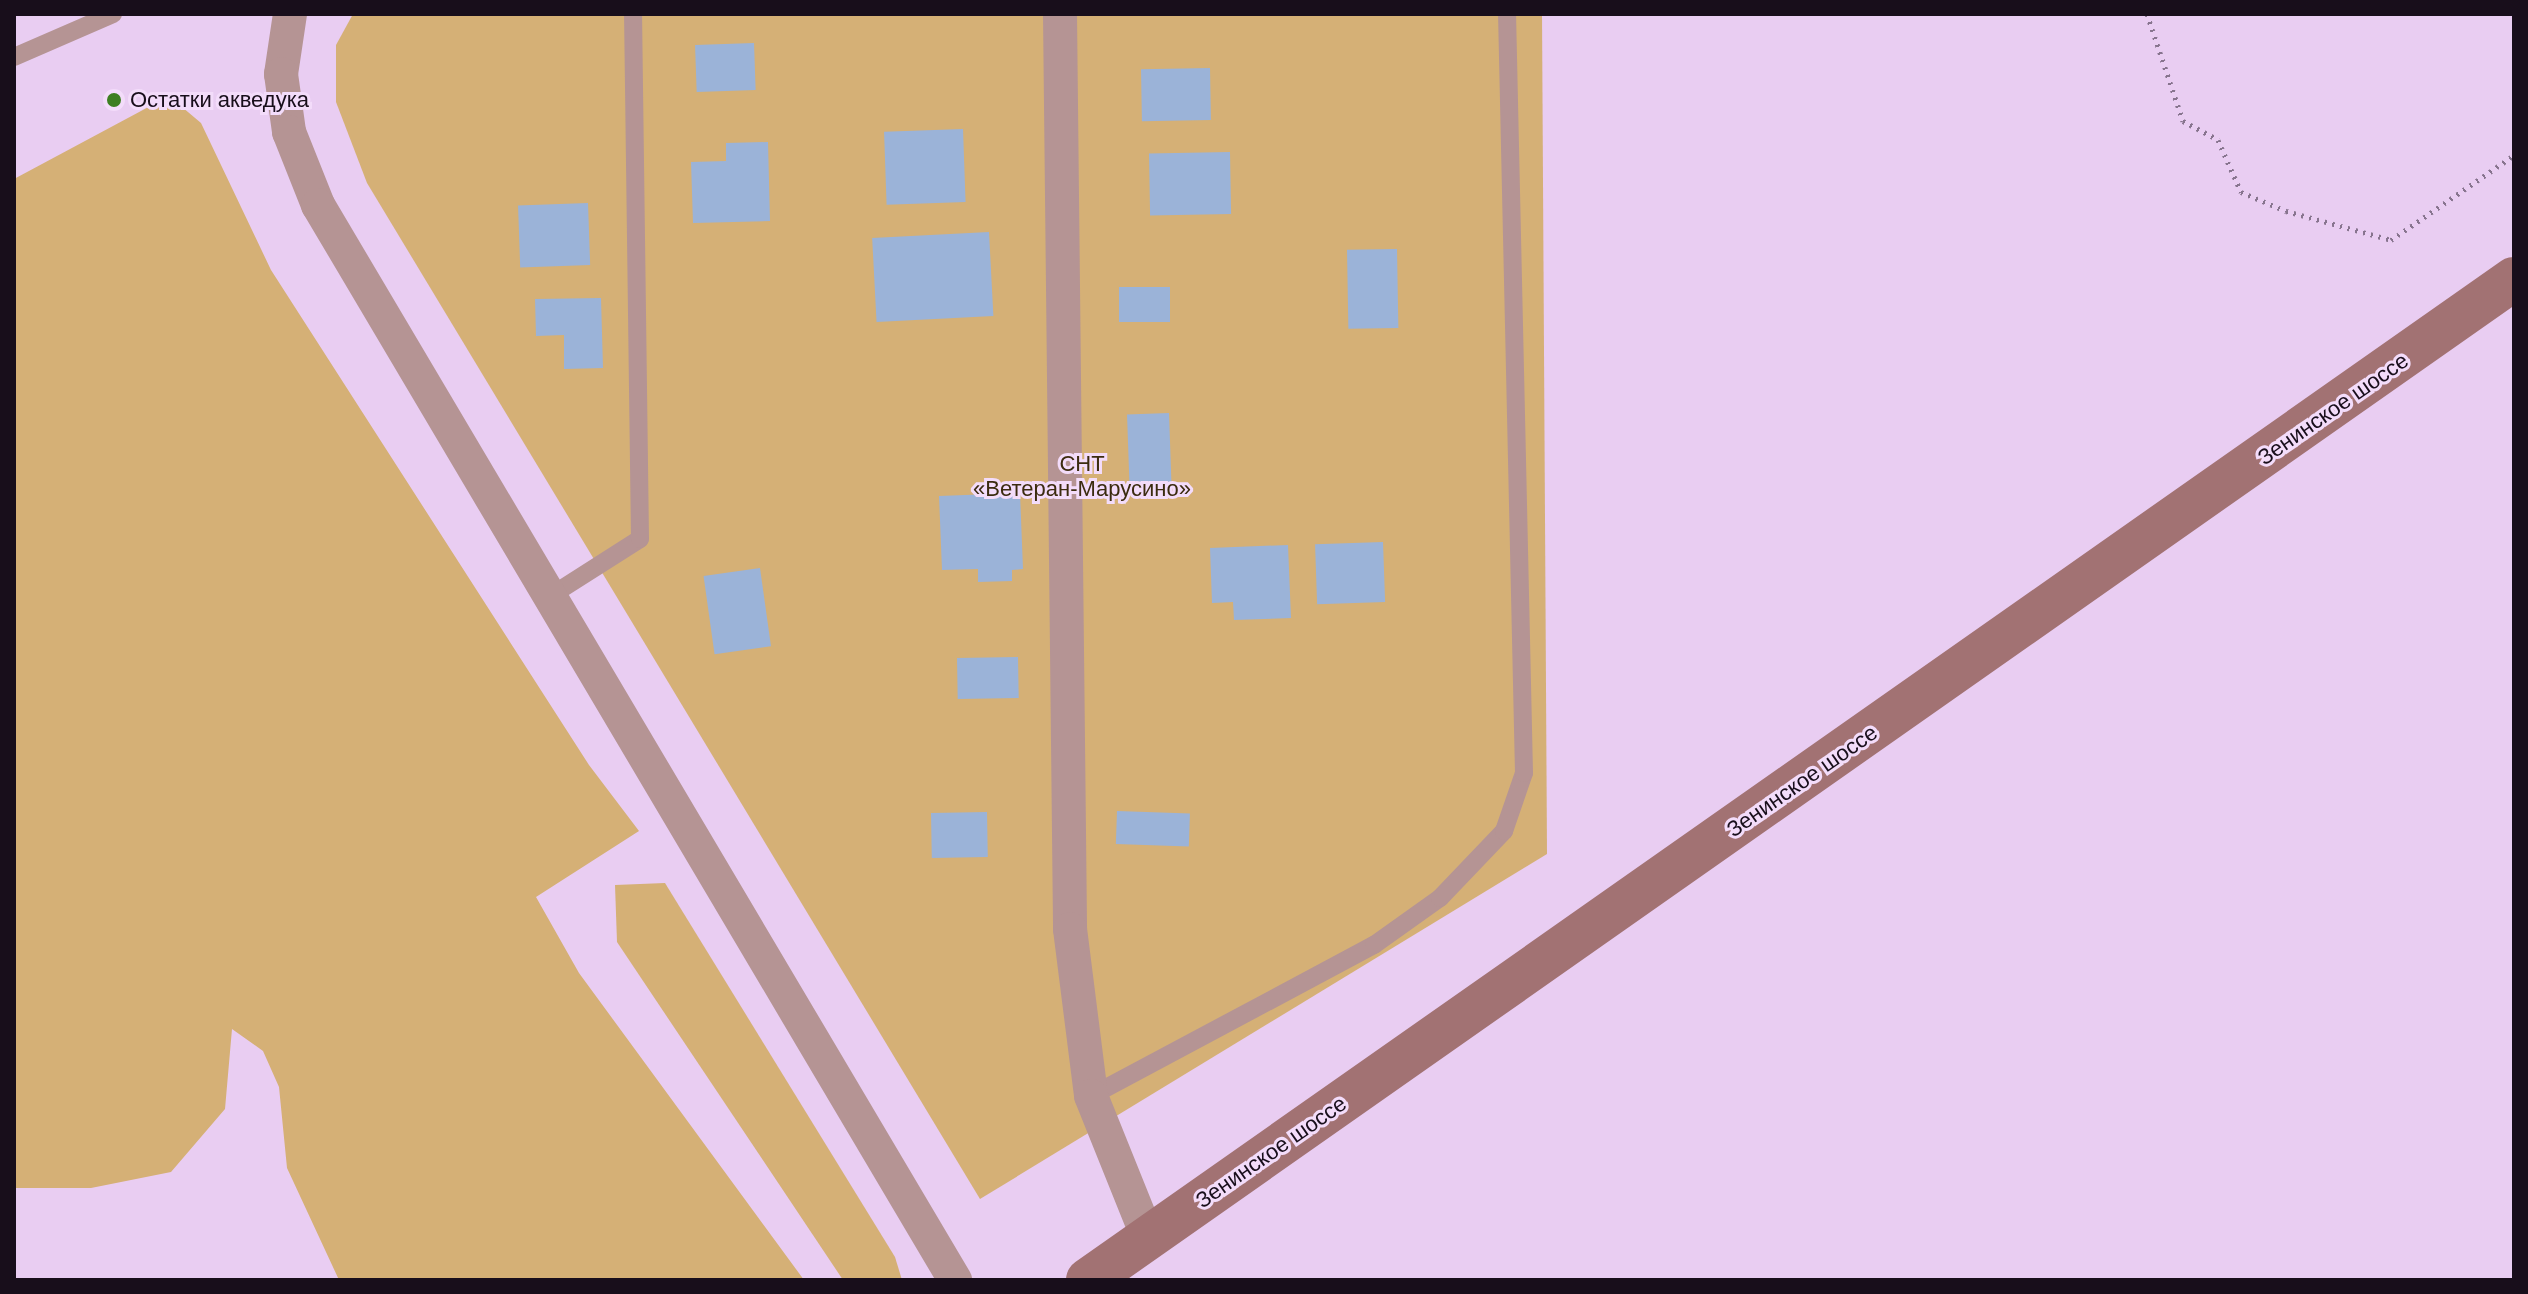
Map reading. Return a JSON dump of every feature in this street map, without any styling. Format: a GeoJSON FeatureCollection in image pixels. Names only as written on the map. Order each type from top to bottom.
{"type":"FeatureCollection","features":[{"type":"Feature","properties":{"kind":"main road","name":"Зенинское шоссе"},"geometry":{"type":"LineString","coordinates":[[1088,1280],[2514,279]]}},
{"type":"Feature","properties":{"kind":"street"},"geometry":{"type":"LineString","coordinates":[[290,14],[281,74],[289,132],[318,205],[552,595],[955,1280]]}},
{"type":"Feature","properties":{"kind":"street"},"geometry":{"type":"LineString","coordinates":[[1060,14],[1070,929],[1091,1096],[1148,1238]]}},
{"type":"Feature","properties":{"kind":"lane"},"geometry":{"type":"LineString","coordinates":[[14,57],[113,14]]}},
{"type":"Feature","properties":{"kind":"lane"},"geometry":{"type":"LineString","coordinates":[[552,595],[640,539],[633,14]]}},
{"type":"Feature","properties":{"kind":"lane"},"geometry":{"type":"LineString","coordinates":[[1091,1096],[1374,945],[1440,898],[1504,831],[1524,773],[1507,14]]}},
{"type":"Feature","properties":{"kind":"path"},"geometry":{"type":"LineString","coordinates":[[2147,14],[2183,121],[2218,140],[2241,192],[2286,211],[2391,240],[2514,155]]}},
{"type":"Feature","properties":{"kind":"green space","name":"СНТ «Ветеран-Марусино»"},"geometry":{"type":"Polygon","coordinates":[[[353,14],[1542,14],[1547,854],[980,1199],[367,183],[336,102],[336,45],[353,14]]]}},
{"type":"Feature","properties":{"kind":"green space"},"geometry":{"type":"Polygon","coordinates":[[[169,96],[201,123],[271,270],[589,765],[639,831],[536,897],[579,973],[804,1280],[339,1280],[287,1168],[279,1087],[263,1051],[232,1029],[225,1109],[171,1172],[91,1188],[14,1188],[14,179],[169,96]]]}},
{"type":"Feature","properties":{"kind":"green space"},"geometry":{"type":"Polygon","coordinates":[[[665,883],[895,1257],[902,1280],[843,1280],[617,942],[615,885],[665,883]]]}},
{"type":"Feature","properties":{"kind":"building"},"geometry":{"type":"Polygon","coordinates":[[[754,43],[756,90],[697,92],[695,45],[754,43]]]}},
{"type":"Feature","properties":{"kind":"building"},"geometry":{"type":"Polygon","coordinates":[[[1210,68],[1211,120],[1142,121],[1141,69],[1210,68]]]}},
{"type":"Feature","properties":{"kind":"building"},"geometry":{"type":"Polygon","coordinates":[[[963,129],[966,202],[887,205],[884,132],[963,129]]]}},
{"type":"Feature","properties":{"kind":"building"},"geometry":{"type":"Polygon","coordinates":[[[768,142],[770,221],[693,223],[691,162],[726,161],[726,143],[768,142]]]}},
{"type":"Feature","properties":{"kind":"building"},"geometry":{"type":"Polygon","coordinates":[[[1230,152],[1231,214],[1150,215],[1149,153],[1230,152]]]}},
{"type":"Feature","properties":{"kind":"building"},"geometry":{"type":"Polygon","coordinates":[[[588,203],[590,265],[520,267],[518,205],[588,203]]]}},
{"type":"Feature","properties":{"kind":"building"},"geometry":{"type":"Polygon","coordinates":[[[989,232],[993,316],[877,322],[872,238],[989,232]]]}},
{"type":"Feature","properties":{"kind":"building"},"geometry":{"type":"Polygon","coordinates":[[[1397,249],[1398,328],[1348,329],[1347,250],[1397,249]]]}},
{"type":"Feature","properties":{"kind":"building"},"geometry":{"type":"Polygon","coordinates":[[[1119,287],[1170,287],[1170,322],[1119,322],[1119,287]]]}},
{"type":"Feature","properties":{"kind":"building"},"geometry":{"type":"Polygon","coordinates":[[[601,298],[603,368],[564,369],[564,335],[536,336],[535,299],[601,298]]]}},
{"type":"Feature","properties":{"kind":"building"},"geometry":{"type":"Polygon","coordinates":[[[1169,413],[1172,490],[1130,491],[1127,414],[1169,413]]]}},
{"type":"Feature","properties":{"kind":"building"},"geometry":{"type":"Polygon","coordinates":[[[1020,493],[1023,569],[1012,570],[1012,581],[978,582],[978,569],[942,570],[939,496],[1020,493]]]}},
{"type":"Feature","properties":{"kind":"building"},"geometry":{"type":"Polygon","coordinates":[[[1383,542],[1385,602],[1317,604],[1315,544],[1383,542]]]}},
{"type":"Feature","properties":{"kind":"building"},"geometry":{"type":"Polygon","coordinates":[[[1288,545],[1291,618],[1234,620],[1233,602],[1212,603],[1210,548],[1288,545]]]}},
{"type":"Feature","properties":{"kind":"building"},"geometry":{"type":"Polygon","coordinates":[[[760,568],[771,646],[715,654],[704,576],[760,568]]]}},
{"type":"Feature","properties":{"kind":"building"},"geometry":{"type":"Polygon","coordinates":[[[1018,657],[1019,698],[958,699],[957,658],[1018,657]]]}},
{"type":"Feature","properties":{"kind":"building"},"geometry":{"type":"Polygon","coordinates":[[[1117,811],[1190,814],[1189,847],[1116,844],[1117,811]]]}},
{"type":"Feature","properties":{"kind":"building"},"geometry":{"type":"Polygon","coordinates":[[[987,812],[988,857],[932,858],[931,813],[987,812]]]}},
{"type":"Feature","properties":{"kind":"place","name":"Остатки акведука"},"geometry":{"type":"Point","coordinates":[114,100]}}]}
